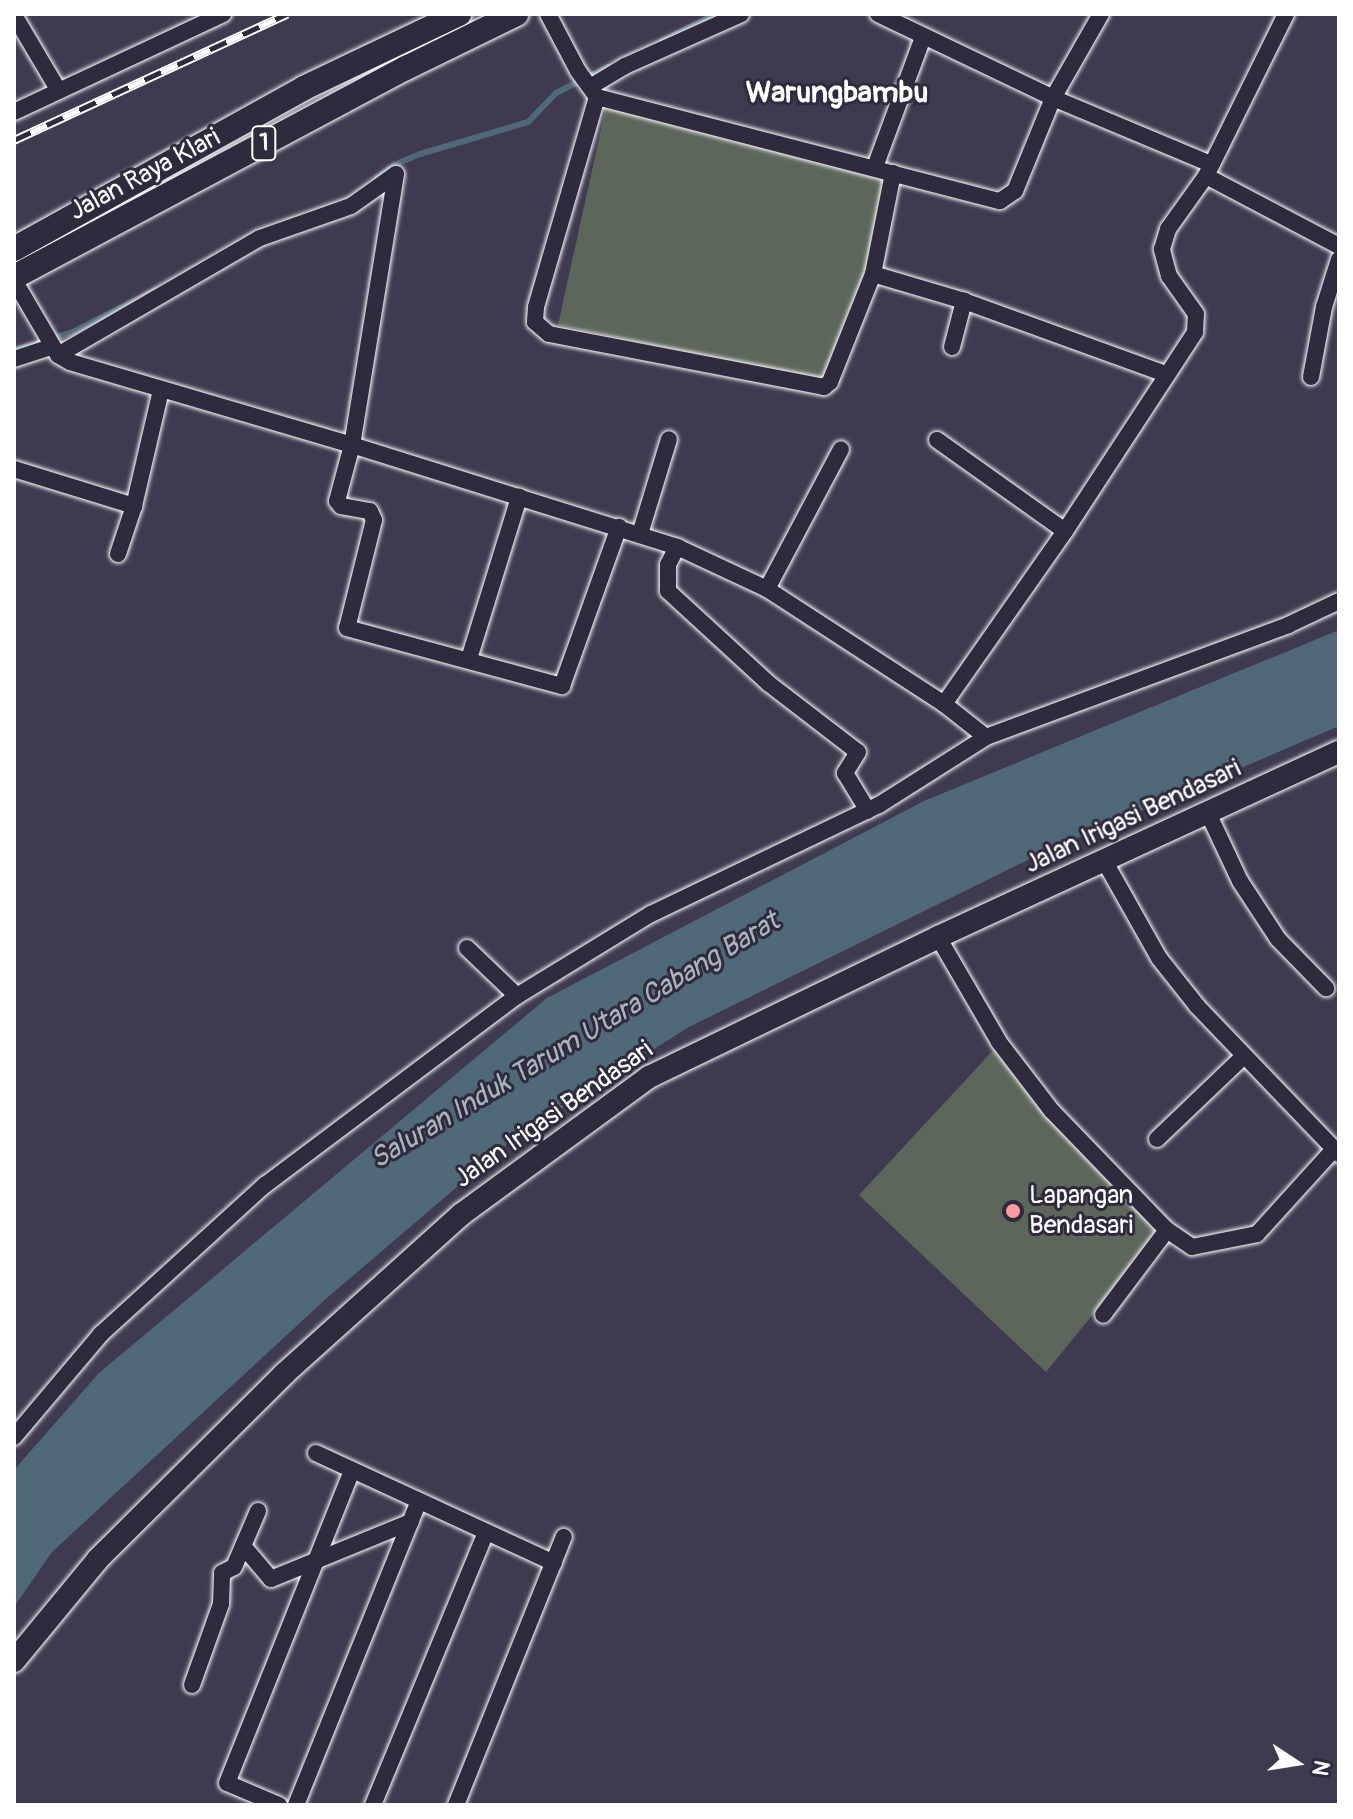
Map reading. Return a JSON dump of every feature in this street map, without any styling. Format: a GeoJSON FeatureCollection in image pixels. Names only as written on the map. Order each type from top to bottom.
{"type":"FeatureCollection","features":[{"type":"Feature","properties":{"kind":"main road","name":"Jalan Raya Klari"},"geometry":{"type":"LineString","coordinates":[[14,249],[304,88],[459,14]]}},
{"type":"Feature","properties":{"kind":"main road","name":"Jalan Raya Klari"},"geometry":{"type":"LineString","coordinates":[[14,278],[393,75],[516,14]]}},
{"type":"Feature","properties":{"kind":"street"},"geometry":{"type":"LineString","coordinates":[[14,112],[223,14]]}},
{"type":"Feature","properties":{"kind":"street"},"geometry":{"type":"LineString","coordinates":[[548,14],[588,84],[536,307],[535,322],[540,329],[817,388],[830,382],[873,274],[893,173]]}},
{"type":"Feature","properties":{"kind":"street"},"geometry":{"type":"LineString","coordinates":[[588,84],[741,14]]}},
{"type":"Feature","properties":{"kind":"street"},"geometry":{"type":"LineString","coordinates":[[877,14],[1208,170],[1339,246]]}},
{"type":"Feature","properties":{"kind":"street"},"geometry":{"type":"LineString","coordinates":[[588,84],[975,197],[1000,201],[1008,198],[1023,175],[1053,98],[1101,14]]}},
{"type":"Feature","properties":{"kind":"street"},"geometry":{"type":"LineString","coordinates":[[944,704],[1065,531],[1198,323],[1196,314],[1169,276],[1162,249],[1168,229],[1208,170],[1286,14]]}},
{"type":"Feature","properties":{"kind":"street"},"geometry":{"type":"LineString","coordinates":[[14,15],[59,91]]}},
{"type":"Feature","properties":{"kind":"street"},"geometry":{"type":"LineString","coordinates":[[875,167],[923,37]]}},
{"type":"Feature","properties":{"kind":"street"},"geometry":{"type":"LineString","coordinates":[[14,359],[53,348],[260,238],[351,206],[396,174],[352,445],[338,504],[370,511],[374,520],[347,628],[562,686],[619,527]]}},
{"type":"Feature","properties":{"kind":"street"},"geometry":{"type":"LineString","coordinates":[[1311,377],[1324,307],[1339,259]]}},
{"type":"Feature","properties":{"kind":"street"},"geometry":{"type":"LineString","coordinates":[[873,274],[964,301],[1166,374]]}},
{"type":"Feature","properties":{"kind":"street"},"geometry":{"type":"LineString","coordinates":[[14,278],[53,348],[161,390],[352,445],[677,547],[767,589],[944,704],[986,737]]}},
{"type":"Feature","properties":{"kind":"street"},"geometry":{"type":"LineString","coordinates":[[952,347],[964,301]]}},
{"type":"Feature","properties":{"kind":"street"},"geometry":{"type":"LineString","coordinates":[[118,554],[134,506],[161,390]]}},
{"type":"Feature","properties":{"kind":"street"},"geometry":{"type":"LineString","coordinates":[[640,534],[669,439]]}},
{"type":"Feature","properties":{"kind":"street"},"geometry":{"type":"LineString","coordinates":[[937,440],[1065,531]]}},
{"type":"Feature","properties":{"kind":"street"},"geometry":{"type":"LineString","coordinates":[[767,589],[841,449]]}},
{"type":"Feature","properties":{"kind":"street"},"geometry":{"type":"LineString","coordinates":[[14,469],[134,506]]}},
{"type":"Feature","properties":{"kind":"street"},"geometry":{"type":"LineString","coordinates":[[469,659],[519,497]]}},
{"type":"Feature","properties":{"kind":"street"},"geometry":{"type":"LineString","coordinates":[[677,547],[668,565],[668,591],[768,683],[858,752],[845,773],[868,811]]}},
{"type":"Feature","properties":{"kind":"street"},"geometry":{"type":"LineString","coordinates":[[14,1437],[59,1380],[101,1334],[265,1185],[517,996],[651,914],[868,811],[986,737],[1288,625],[1339,601]]}},
{"type":"Feature","properties":{"kind":"street","name":"Jalan Irigasi Bendasari"},"geometry":{"type":"LineString","coordinates":[[14,1661],[98,1559],[284,1374],[462,1214],[649,1077],[938,937],[1339,752]]}},
{"type":"Feature","properties":{"kind":"street"},"geometry":{"type":"LineString","coordinates":[[1208,813],[1240,881],[1278,939],[1326,988]]}},
{"type":"Feature","properties":{"kind":"street"},"geometry":{"type":"LineString","coordinates":[[938,937],[999,1042],[1043,1099],[1167,1230],[1192,1247],[1257,1234],[1336,1151],[1197,1006],[1159,958],[1105,862]]}},
{"type":"Feature","properties":{"kind":"street"},"geometry":{"type":"LineString","coordinates":[[467,948],[517,996]]}},
{"type":"Feature","properties":{"kind":"street"},"geometry":{"type":"LineString","coordinates":[[1157,1139],[1244,1056]]}},
{"type":"Feature","properties":{"kind":"street"},"geometry":{"type":"LineString","coordinates":[[1103,1315],[1167,1230]]}},
{"type":"Feature","properties":{"kind":"street"},"geometry":{"type":"LineString","coordinates":[[316,1453],[554,1563]]}},
{"type":"Feature","properties":{"kind":"street"},"geometry":{"type":"LineString","coordinates":[[279,1805],[227,1783],[352,1470]]}},
{"type":"Feature","properties":{"kind":"street"},"geometry":{"type":"LineString","coordinates":[[296,1805],[419,1501]]}},
{"type":"Feature","properties":{"kind":"street"},"geometry":{"type":"LineString","coordinates":[[192,1685],[221,1604],[222,1573],[234,1567],[258,1511]]}},
{"type":"Feature","properties":{"kind":"street"},"geometry":{"type":"LineString","coordinates":[[243,1546],[271,1579],[411,1522]]}},
{"type":"Feature","properties":{"kind":"street"},"geometry":{"type":"LineString","coordinates":[[373,1805],[486,1532]]}},
{"type":"Feature","properties":{"kind":"street"},"geometry":{"type":"LineString","coordinates":[[456,1805],[564,1537]]}},
{"type":"Feature","properties":{"kind":"green space"},"geometry":{"type":"Polygon","coordinates":[[[606,107],[893,173],[873,274],[830,382],[558,325],[606,107]]]}},
{"type":"Feature","properties":{"kind":"green space","name":"Lapangan Bendasari"},"geometry":{"type":"Polygon","coordinates":[[[998,1045],[1164,1227],[1046,1372],[859,1195],[998,1045]]]}},
{"type":"Feature","properties":{"kind":"water","name":"Saluran Induk Tarum Utara Cabang Barat"},"geometry":{"type":"Polygon","coordinates":[[[1339,630],[1339,726],[1038,855],[687,1028],[512,1140],[328,1297],[52,1552],[14,1607],[14,1470],[99,1373],[547,998],[924,801],[1339,630]]]}},
{"type":"Feature","properties":{"kind":"waterway"},"geometry":{"type":"LineString","coordinates":[[662,41],[716,14]]}},
{"type":"Feature","properties":{"kind":"waterway"},"geometry":{"type":"LineString","coordinates":[[377,178],[394,165],[420,154],[528,122],[556,93],[608,67]]}},
{"type":"Feature","properties":{"kind":"waterway"},"geometry":{"type":"LineString","coordinates":[[14,350],[73,332],[155,290]]}},
{"type":"Feature","properties":{"kind":"railway"},"geometry":{"type":"LineString","coordinates":[[14,140],[287,14]]}},
{"type":"Feature","properties":{"kind":"place","name":"Lapangan Bendasari"},"geometry":{"type":"Point","coordinates":[1013,1211]}},
{"type":"Feature","properties":{"kind":"district","name":"Warungbambu"},"geometry":{"type":"Point","coordinates":[837,93]}}]}
